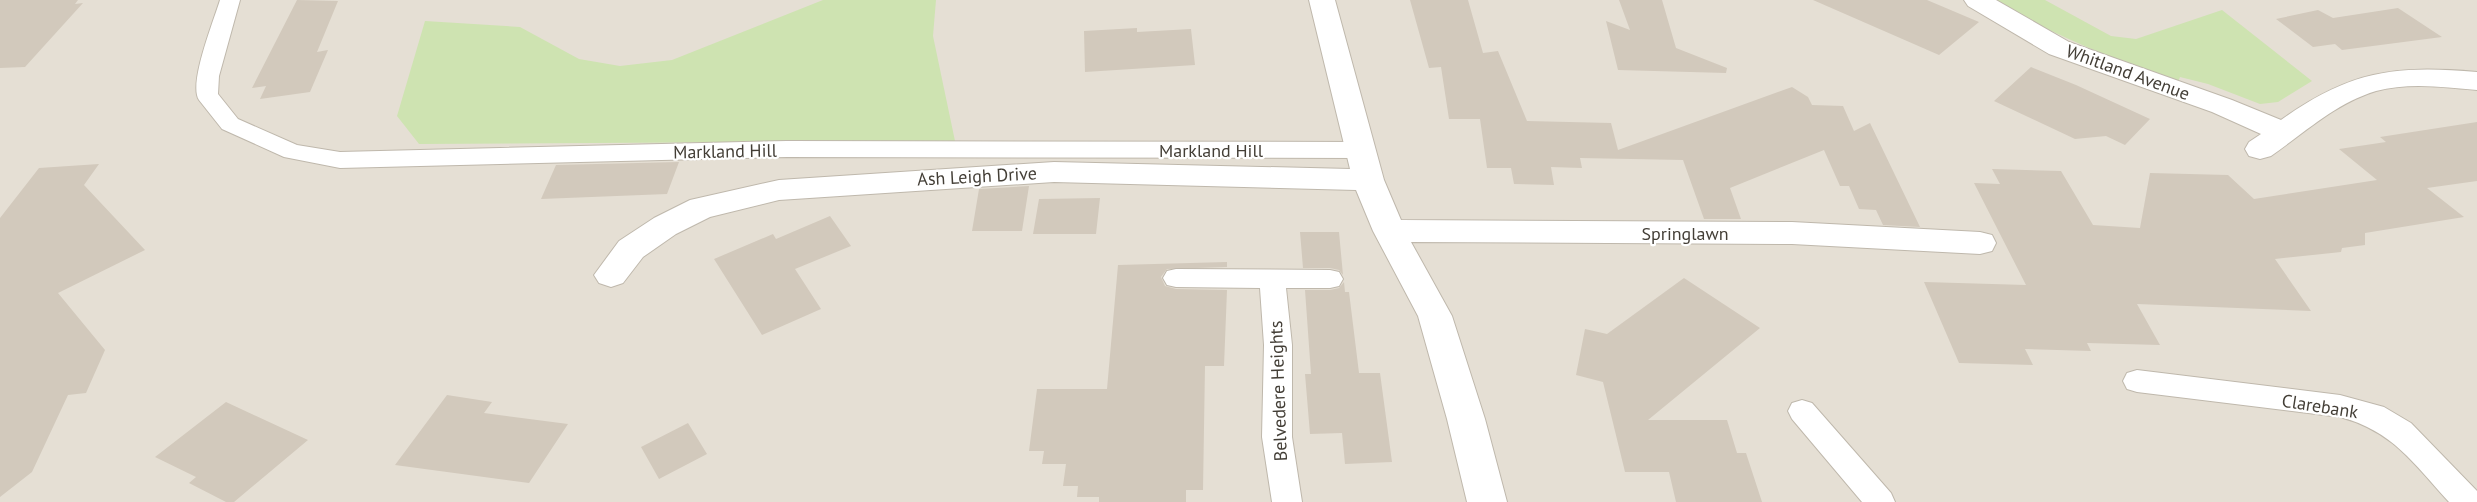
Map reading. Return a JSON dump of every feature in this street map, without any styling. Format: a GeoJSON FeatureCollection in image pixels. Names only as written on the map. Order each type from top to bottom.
{"type":"FeatureCollection","features":[{"type":"Feature","properties":{"kind":"street"},"geometry":{"type":"LineString","coordinates":[[1322,0],[1365,165],[1389,231],[1435,316],[1466,418],[1487,502]]}},
{"type":"Feature","properties":{"kind":"street","name":"Whitland Avenue"},"geometry":{"type":"LineString","coordinates":[[1977,0],[2059,48],[2222,106],[2284,132]]}},
{"type":"Feature","properties":{"kind":"street"},"geometry":{"type":"LineString","coordinates":[[2260,148],[2348,92],[2366,85],[2414,77],[2477,81]]}},
{"type":"Feature","properties":{"kind":"street","name":"Ash Leigh Drive"},"geometry":{"type":"LineString","coordinates":[[611,274],[631,249],[665,226],[701,208],[779,189],[1054,172],[1365,165]]}},
{"type":"Feature","properties":{"kind":"street","name":"Springlawn"},"geometry":{"type":"LineString","coordinates":[[1389,231],[1792,233],[1980,243]]}},
{"type":"Feature","properties":{"kind":"lane","name":"Markland Hill"},"geometry":{"type":"LineString","coordinates":[[230,0],[208,76],[207,95],[230,124],[292,152],[340,160],[787,149],[1365,165]]}},
{"type":"Feature","properties":{"kind":"lane"},"geometry":{"type":"LineString","coordinates":[[1176,278],[1330,279]]}},
{"type":"Feature","properties":{"kind":"lane","name":"Belvedere Heights"},"geometry":{"type":"LineString","coordinates":[[1272,279],[1278,345],[1277,436],[1287,502]]}},
{"type":"Feature","properties":{"kind":"lane","name":"Clarebank"},"geometry":{"type":"LineString","coordinates":[[2138,381],[2340,406],[2374,415],[2402,431],[2468,502]]}},
{"type":"Feature","properties":{"kind":"lane"},"geometry":{"type":"LineString","coordinates":[[1802,411],[1880,502]]}},
{"type":"Feature","properties":{"kind":"shaded area"},"geometry":{"type":"Polygon","coordinates":[[[0,0],[2477,0],[2477,502],[0,502],[0,0]]]}},
{"type":"Feature","properties":{"kind":"green space"},"geometry":{"type":"Polygon","coordinates":[[[823,0],[936,0],[933,36],[955,141],[419,144],[397,116],[425,21],[520,27],[579,59],[620,66],[672,60],[823,0]]]}},
{"type":"Feature","properties":{"kind":"green space"},"geometry":{"type":"Polygon","coordinates":[[[1991,0],[2045,0],[2111,36],[2136,39],[2222,10],[2312,81],[2278,102],[2260,104],[2208,84],[2180,77],[2178,82],[2130,64],[2059,35],[1991,0]]]}},
{"type":"Feature","properties":{"kind":"building"},"geometry":{"type":"Polygon","coordinates":[[[0,0],[78,0],[75,4],[83,3],[25,67],[0,68],[0,0]]]}},
{"type":"Feature","properties":{"kind":"building"},"geometry":{"type":"Polygon","coordinates":[[[297,0],[338,1],[317,52],[328,50],[310,92],[260,99],[266,86],[252,88],[297,0]]]}},
{"type":"Feature","properties":{"kind":"building"},"geometry":{"type":"Polygon","coordinates":[[[1410,0],[1468,0],[1483,53],[1498,51],[1527,121],[1611,123],[1618,150],[1792,87],[1808,97],[1812,105],[1843,106],[1854,131],[1870,123],[1920,227],[1883,225],[1876,210],[1859,209],[1849,186],[1840,186],[1824,150],[1730,188],[1741,219],[1704,219],[1683,160],[1580,158],[1582,168],[1551,167],[1554,185],[1514,184],[1511,168],[1487,168],[1480,119],[1449,119],[1441,67],[1429,68],[1410,0]]]}},
{"type":"Feature","properties":{"kind":"building"},"geometry":{"type":"Polygon","coordinates":[[[1619,0],[1662,0],[1676,48],[1727,68],[1726,73],[1618,70],[1606,21],[1630,30],[1619,0]]]}},
{"type":"Feature","properties":{"kind":"building"},"geometry":{"type":"Polygon","coordinates":[[[1813,0],[1927,0],[1979,22],[1939,55],[1813,0]]]}},
{"type":"Feature","properties":{"kind":"building"},"geometry":{"type":"Polygon","coordinates":[[[2398,8],[2442,37],[2342,50],[2335,44],[2313,47],[2276,19],[2318,10],[2333,18],[2398,8]]]}},
{"type":"Feature","properties":{"kind":"building"},"geometry":{"type":"Polygon","coordinates":[[[1137,28],[1137,32],[1191,29],[1195,65],[1085,72],[1084,31],[1137,28]]]}},
{"type":"Feature","properties":{"kind":"building"},"geometry":{"type":"Polygon","coordinates":[[[2031,67],[2150,119],[2125,145],[2106,136],[2075,139],[1994,101],[2031,67]]]}},
{"type":"Feature","properties":{"kind":"building"},"geometry":{"type":"Polygon","coordinates":[[[2477,122],[2477,181],[2427,188],[2464,217],[2365,233],[2365,245],[2342,248],[2341,252],[2275,259],[2311,311],[2137,304],[2160,345],[2087,343],[2091,351],[2025,349],[2033,365],[1959,363],[1924,282],[2026,285],[1974,183],[2000,184],[1992,169],[2061,171],[2093,225],[2140,228],[2150,173],[2228,175],[2254,199],[2377,180],[2339,149],[2386,142],[2380,137],[2477,122]]]}},
{"type":"Feature","properties":{"kind":"building"},"geometry":{"type":"Polygon","coordinates":[[[679,162],[667,194],[541,199],[556,165],[679,162]]]}},
{"type":"Feature","properties":{"kind":"building"},"geometry":{"type":"Polygon","coordinates":[[[99,164],[84,185],[145,250],[58,293],[105,350],[86,393],[68,395],[32,472],[0,497],[0,218],[39,168],[99,164]]]}},
{"type":"Feature","properties":{"kind":"building"},"geometry":{"type":"Polygon","coordinates":[[[1029,186],[1022,231],[972,231],[979,189],[1029,186]]]}},
{"type":"Feature","properties":{"kind":"building"},"geometry":{"type":"Polygon","coordinates":[[[1100,198],[1096,234],[1033,234],[1039,199],[1100,198]]]}},
{"type":"Feature","properties":{"kind":"building"},"geometry":{"type":"Polygon","coordinates":[[[830,216],[851,246],[795,269],[821,309],[762,335],[714,259],[773,234],[776,239],[830,216]]]}},
{"type":"Feature","properties":{"kind":"building"},"geometry":{"type":"Polygon","coordinates":[[[1300,232],[1339,232],[1343,275],[1339,270],[1330,268],[1303,268],[1300,232]]]}},
{"type":"Feature","properties":{"kind":"building"},"geometry":{"type":"Polygon","coordinates":[[[1227,262],[1227,267],[1167,269],[1161,277],[1165,286],[1176,289],[1227,290],[1224,366],[1205,366],[1203,490],[1186,490],[1186,502],[1099,502],[1099,497],[1077,497],[1078,486],[1063,486],[1066,464],[1042,464],[1044,451],[1029,451],[1037,389],[1107,389],[1118,265],[1227,262]]]}},
{"type":"Feature","properties":{"kind":"building"},"geometry":{"type":"Polygon","coordinates":[[[1684,278],[1760,328],[1648,420],[1727,420],[1737,453],[1746,453],[1762,502],[1676,502],[1669,472],[1625,472],[1603,382],[1576,375],[1585,329],[1607,334],[1684,278]]]}},
{"type":"Feature","properties":{"kind":"building"},"geometry":{"type":"Polygon","coordinates":[[[1344,282],[1345,292],[1349,292],[1359,373],[1380,373],[1392,462],[1345,464],[1342,433],[1310,434],[1305,374],[1311,374],[1305,290],[1330,290],[1339,288],[1344,282]]]}},
{"type":"Feature","properties":{"kind":"building"},"geometry":{"type":"Polygon","coordinates":[[[447,395],[492,402],[484,413],[568,424],[529,483],[395,465],[447,395]]]}},
{"type":"Feature","properties":{"kind":"building"},"geometry":{"type":"Polygon","coordinates":[[[226,402],[308,440],[234,502],[226,502],[189,483],[196,477],[155,457],[226,402]]]}},
{"type":"Feature","properties":{"kind":"building"},"geometry":{"type":"Polygon","coordinates":[[[688,423],[707,454],[659,479],[641,447],[688,423]]]}}]}
